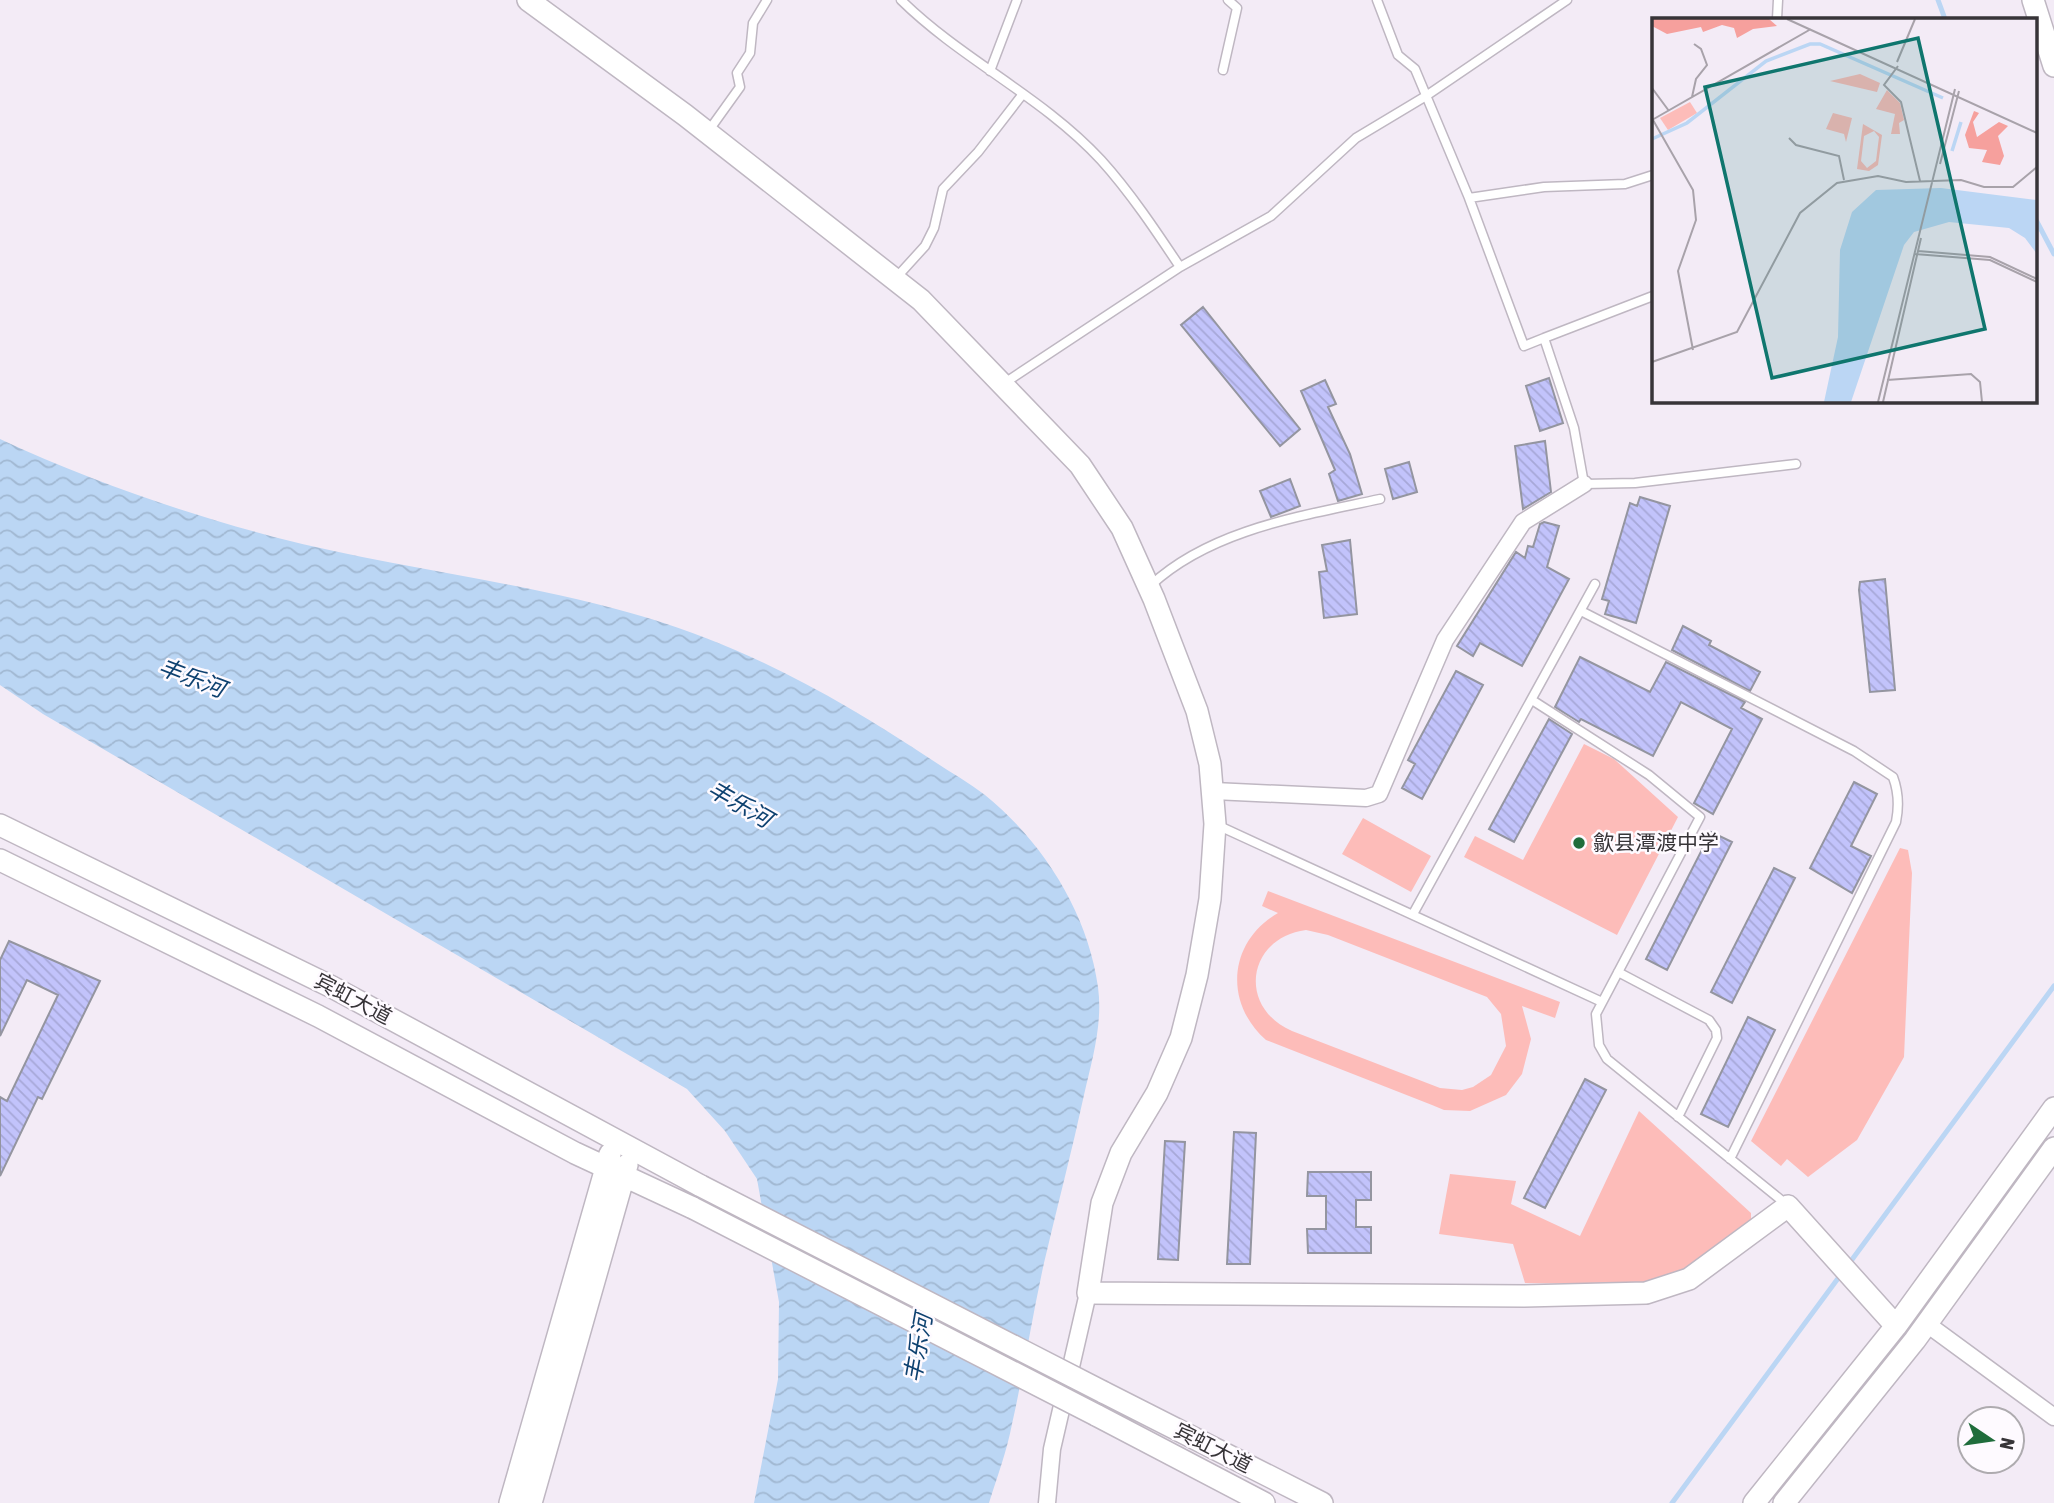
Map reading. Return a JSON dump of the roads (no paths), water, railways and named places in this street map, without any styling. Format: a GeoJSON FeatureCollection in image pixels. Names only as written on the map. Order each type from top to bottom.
{"type":"FeatureCollection","features":[{"type":"Feature","properties":{"kind":"main road"},"geometry":{"type":"LineString","coordinates":[[528,0],[707,132],[921,300],[1064,446],[1095,485],[1122,528],[1149,587],[1197,711],[1214,790],[1215,824],[1208,912],[1185,1022],[1157,1093],[1132,1132],[1102,1203],[1088,1293],[1524,1296],[1646,1293],[1689,1279],[1788,1206],[1840,1262],[1866,1296],[1896,1326]]}},
{"type":"Feature","properties":{"kind":"main road"},"geometry":{"type":"LineString","coordinates":[[2033,0],[2054,66]]}},
{"type":"Feature","properties":{"kind":"main road","name":"宾虹大道"},"geometry":{"type":"LineString","coordinates":[[0,825],[332,987],[701,1185],[1322,1503]]}},
{"type":"Feature","properties":{"kind":"main road","name":"宾虹大道"},"geometry":{"type":"LineString","coordinates":[[0,860],[318,1016],[615,1172],[693,1208],[1264,1503]]}},
{"type":"Feature","properties":{"kind":"main road"},"geometry":{"type":"LineString","coordinates":[[1754,1503],[1896,1326],[2054,1108]]}},
{"type":"Feature","properties":{"kind":"main road"},"geometry":{"type":"LineString","coordinates":[[531,1503],[623,1143]]}},
{"type":"Feature","properties":{"kind":"main road"},"geometry":{"type":"LineString","coordinates":[[1784,1503],[1927,1324],[2054,1148]]}},
{"type":"Feature","properties":{"kind":"main road"},"geometry":{"type":"LineString","coordinates":[[510,1503],[615,1172]]}},
{"type":"Feature","properties":{"kind":"street"},"geometry":{"type":"LineString","coordinates":[[1214,790],[1366,798],[1380,794],[1445,640],[1523,522],[1584,484]]}},
{"type":"Feature","properties":{"kind":"street"},"geometry":{"type":"LineString","coordinates":[[1046,1503],[1052,1449],[1088,1293]]}},
{"type":"Feature","properties":{"kind":"street"},"geometry":{"type":"LineString","coordinates":[[1927,1324],[2054,1418]]}},
{"type":"Feature","properties":{"kind":"lane"},"geometry":{"type":"LineString","coordinates":[[707,132],[740,86],[737,73],[750,53],[753,23],[767,0]]}},
{"type":"Feature","properties":{"kind":"lane"},"geometry":{"type":"LineString","coordinates":[[901,0],[1100,159],[1181,267]]}},
{"type":"Feature","properties":{"kind":"lane"},"geometry":{"type":"LineString","coordinates":[[990,71],[1017,0]]}},
{"type":"Feature","properties":{"kind":"lane"},"geometry":{"type":"LineString","coordinates":[[1223,70],[1237,8],[1228,0]]}},
{"type":"Feature","properties":{"kind":"lane"},"geometry":{"type":"LineString","coordinates":[[1377,0],[1398,55],[1415,69],[1469,198],[1524,346],[1652,296]]}},
{"type":"Feature","properties":{"kind":"lane"},"geometry":{"type":"LineString","coordinates":[[1003,384],[1181,267],[1271,216],[1356,138],[1426,96],[1567,0]]}},
{"type":"Feature","properties":{"kind":"lane"},"geometry":{"type":"LineString","coordinates":[[1777,18],[1778,0]]}},
{"type":"Feature","properties":{"kind":"lane"},"geometry":{"type":"LineString","coordinates":[[894,279],[925,246],[934,228],[943,189],[978,152],[1022,94]]}},
{"type":"Feature","properties":{"kind":"lane"},"geometry":{"type":"LineString","coordinates":[[1469,198],[1544,187],[1625,184],[1652,174]]}},
{"type":"Feature","properties":{"kind":"lane"},"geometry":{"type":"LineString","coordinates":[[1544,338],[1574,428],[1584,484],[1635,483],[1796,464]]}},
{"type":"Feature","properties":{"kind":"lane"},"geometry":{"type":"LineString","coordinates":[[1149,587],[1189,554],[1282,521],[1380,499]]}},
{"type":"Feature","properties":{"kind":"lane"},"geometry":{"type":"LineString","coordinates":[[1413,914],[1595,584]]}},
{"type":"Feature","properties":{"kind":"lane"},"geometry":{"type":"LineString","coordinates":[[1581,611],[1854,751],[1893,777],[1896,785],[1898,802],[1895,822],[1730,1159]]}},
{"type":"Feature","properties":{"kind":"lane"},"geometry":{"type":"LineString","coordinates":[[1532,700],[1649,775],[1700,817],[1596,1014],[1597,1037],[1602,1052],[1788,1206]]}},
{"type":"Feature","properties":{"kind":"lane"},"geometry":{"type":"LineString","coordinates":[[1215,824],[1602,1002]]}},
{"type":"Feature","properties":{"kind":"lane"},"geometry":{"type":"LineString","coordinates":[[1618,972],[1710,1020],[1716,1031],[1717,1038],[1678,1116]]}},
{"type":"Feature","properties":{"kind":"water","name":"丰乐河"},"geometry":{"type":"Polygon","coordinates":[[[0,439],[169,506],[274,537],[602,605],[723,645],[795,678],[865,717],[979,790],[1026,834],[1060,881],[1084,932],[1093,959],[1099,1015],[1093,1055],[1044,1263],[1010,1434],[989,1503],[754,1503],[778,1379],[779,1302],[757,1179],[725,1131],[687,1089],[43,714],[0,685],[0,439]]]}},
{"type":"Feature","properties":{"kind":"waterway"},"geometry":{"type":"LineString","coordinates":[[1938,0],[1945,18]]}},
{"type":"Feature","properties":{"kind":"waterway"},"geometry":{"type":"LineString","coordinates":[[2036,220],[2054,254]]}},
{"type":"Feature","properties":{"kind":"waterway"},"geometry":{"type":"LineString","coordinates":[[1848,1265],[2054,986]]}},
{"type":"Feature","properties":{"kind":"waterway"},"geometry":{"type":"LineString","coordinates":[[1672,1503],[1842,1273]]}},
{"type":"Feature","properties":{"kind":"place","name":"歙县潭渡中学"},"geometry":{"type":"Point","coordinates":[1579,843]}}]}
